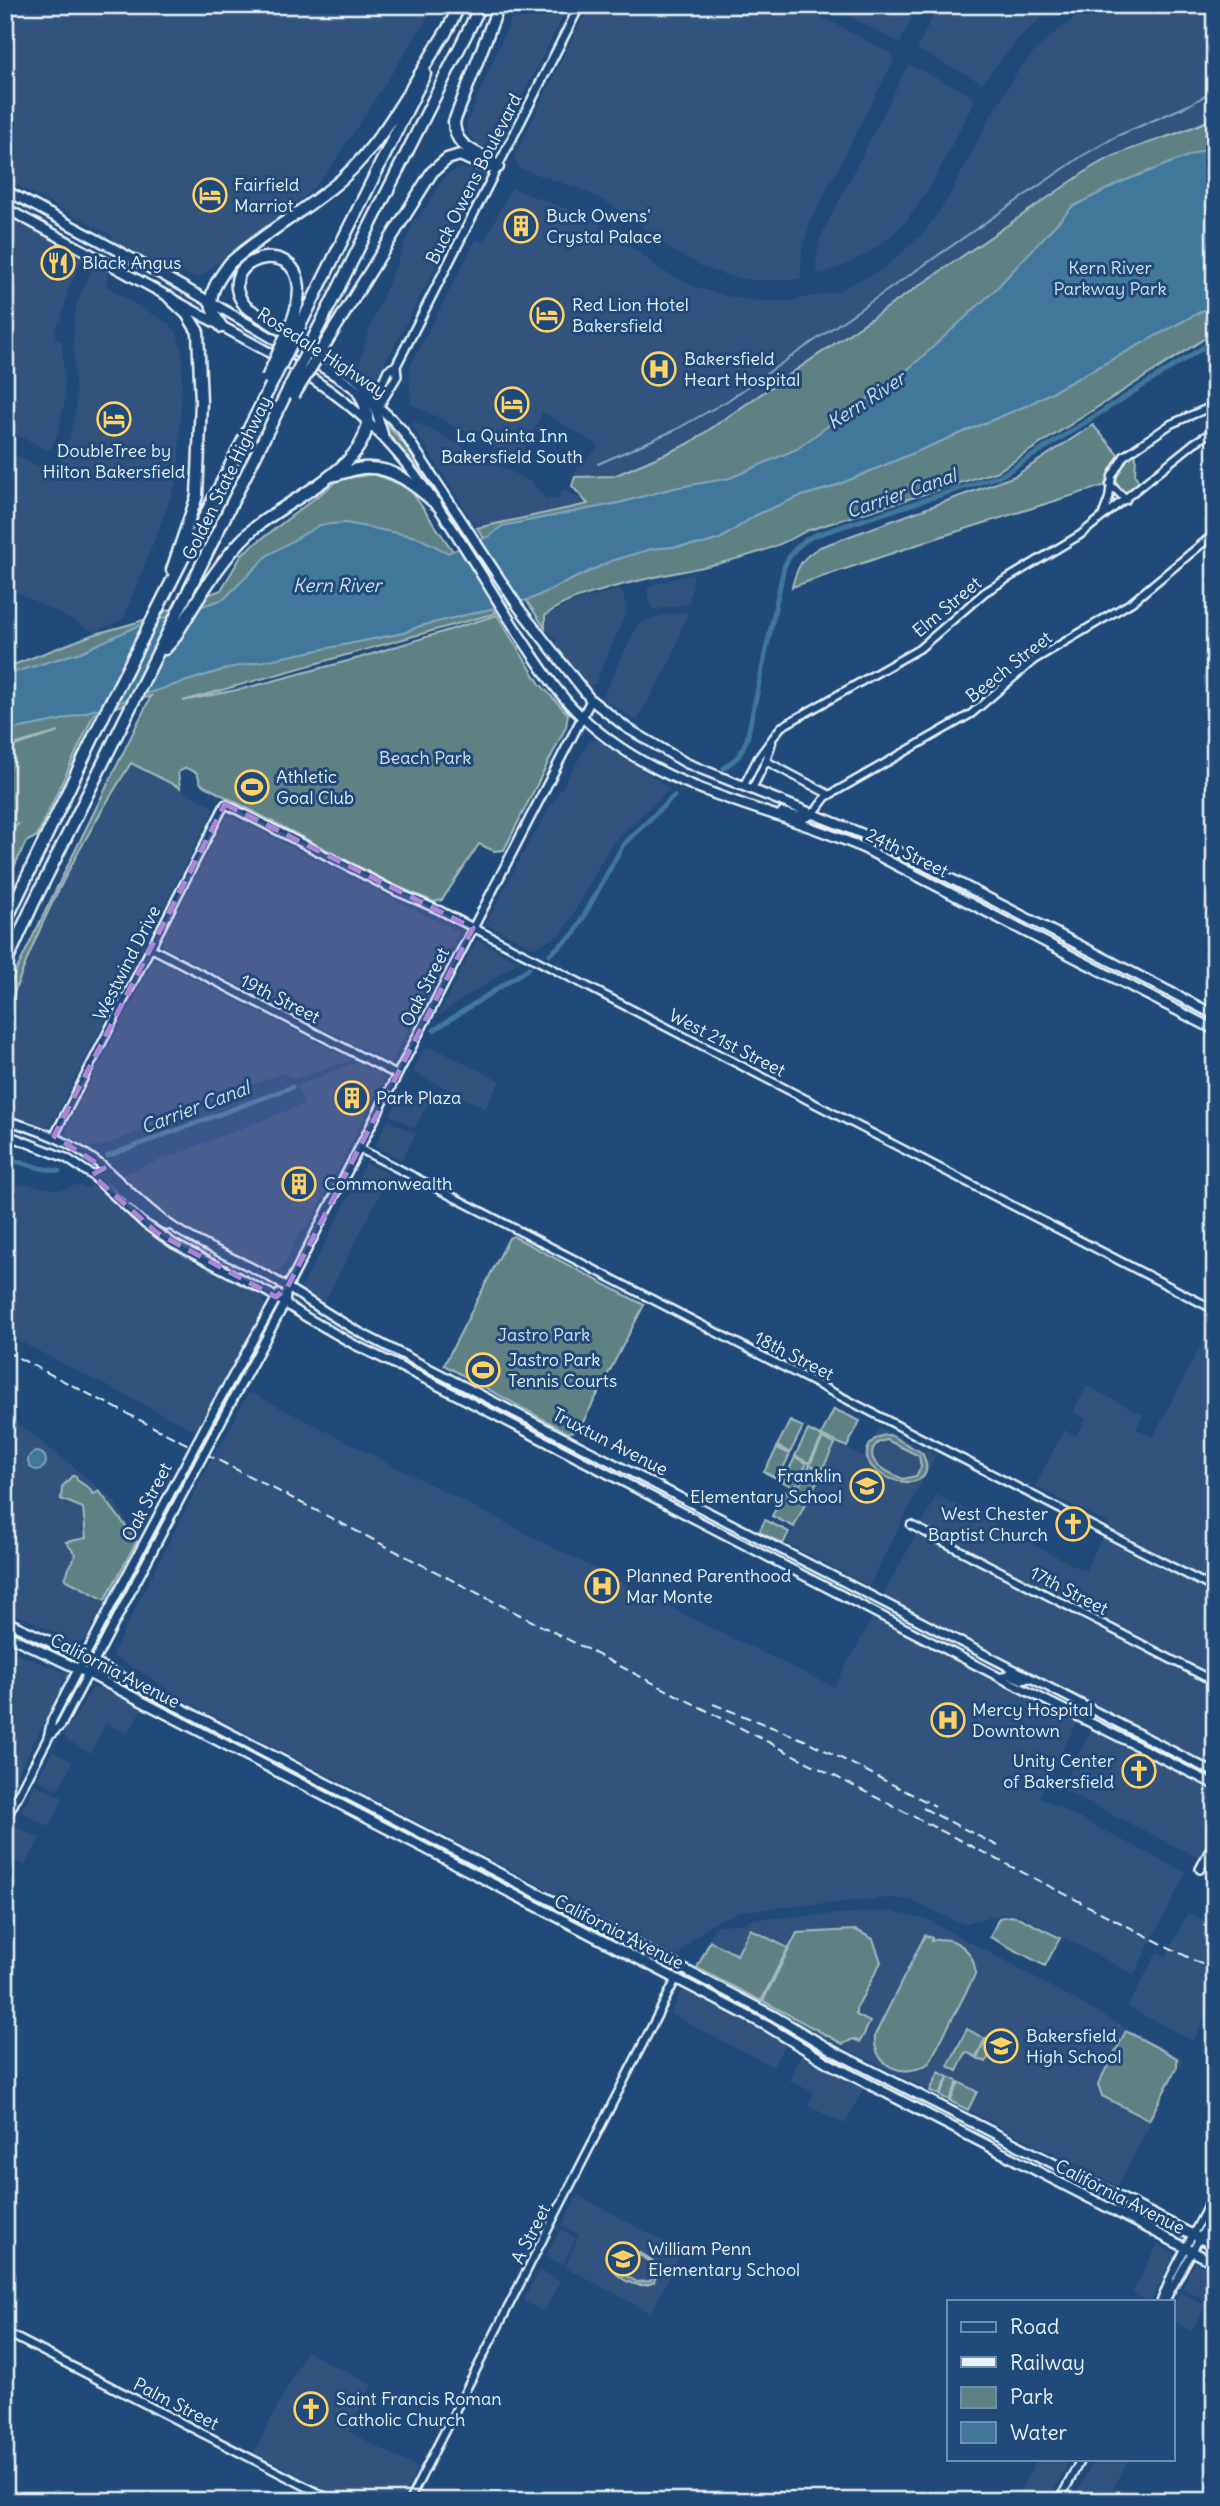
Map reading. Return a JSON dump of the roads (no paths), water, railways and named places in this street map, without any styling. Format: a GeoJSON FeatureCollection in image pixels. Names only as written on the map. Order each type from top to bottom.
{"type":"FeatureCollection","features":[{"type":"Feature","properties":{"kind":"highway"},"geometry":{"type":"LineString","coordinates":[[296,325],[460,5]]}},
{"type":"Feature","properties":{"kind":"highway","name":"Golden State Highway"},"geometry":{"type":"LineString","coordinates":[[5,966],[34,902],[281,405],[290,393],[315,335],[481,5]]}},
{"type":"Feature","properties":{"kind":"highway"},"geometry":{"type":"LineString","coordinates":[[498,167],[490,159],[460,142],[454,122],[499,5]]}},
{"type":"Feature","properties":{"kind":"highway"},"geometry":{"type":"LineString","coordinates":[[222,327],[212,313],[210,302],[230,263],[322,195],[354,167],[397,109],[447,30]]}},
{"type":"Feature","properties":{"kind":"highway"},"geometry":{"type":"LineString","coordinates":[[290,393],[327,341],[436,167],[447,159],[460,155],[486,167],[498,167]]}},
{"type":"Feature","properties":{"kind":"highway"},"geometry":{"type":"LineString","coordinates":[[157,657],[173,640],[216,572],[251,530],[330,476],[358,451],[365,436],[373,406],[365,386],[246,307],[238,292],[238,280],[243,270],[254,260],[274,257],[286,262],[295,272],[300,292],[296,325]]}},
{"type":"Feature","properties":{"kind":"highway"},"geometry":{"type":"LineString","coordinates":[[161,603],[194,510],[200,457],[198,332],[187,314],[169,297]]}},
{"type":"Feature","properties":{"kind":"highway","name":"Golden State Highway"},"geometry":{"type":"LineString","coordinates":[[5,923],[106,711],[239,449],[296,325]]}},
{"type":"Feature","properties":{"kind":"highway"},"geometry":{"type":"LineString","coordinates":[[359,393],[373,406]]}},
{"type":"Feature","properties":{"kind":"highway"},"geometry":{"type":"LineString","coordinates":[[330,476],[365,468],[389,472],[417,487],[436,504]]}},
{"type":"Feature","properties":{"kind":"main road","name":"Buck Owens Boulevard"},"geometry":{"type":"LineString","coordinates":[[373,406],[388,370],[396,366],[580,5]]}},
{"type":"Feature","properties":{"kind":"main road","name":"Rosedale Highway"},"geometry":{"type":"LineString","coordinates":[[5,190],[210,302],[302,355],[359,393]]}},
{"type":"Feature","properties":{"kind":"main road","name":"Rosedale Highway"},"geometry":{"type":"LineString","coordinates":[[5,208],[293,367],[349,405],[387,443],[436,504],[554,687],[582,717]]}},
{"type":"Feature","properties":{"kind":"main road"},"geometry":{"type":"LineString","coordinates":[[349,405],[373,406],[387,443]]}},
{"type":"Feature","properties":{"kind":"main road","name":"Rosedale Highway"},"geometry":{"type":"LineString","coordinates":[[373,406],[402,430],[519,608],[591,700]]}},
{"type":"Feature","properties":{"kind":"main road","name":"Oak Street"},"geometry":{"type":"LineString","coordinates":[[48,1738],[61,1725],[285,1303],[287,1289],[591,700]]}},
{"type":"Feature","properties":{"kind":"main road","name":"24th Street"},"geometry":{"type":"LineString","coordinates":[[591,700],[640,737],[677,758],[814,813],[897,850],[1215,1015]]}},
{"type":"Feature","properties":{"kind":"main road","name":"24th Street"},"geometry":{"type":"LineString","coordinates":[[582,717],[629,753],[663,774],[714,796],[863,848],[1215,1030]]}},
{"type":"Feature","properties":{"kind":"main road"},"geometry":{"type":"LineString","coordinates":[[769,814],[781,813],[803,818],[814,813]]}},
{"type":"Feature","properties":{"kind":"main road","name":"Truxtun Avenue"},"geometry":{"type":"LineString","coordinates":[[5,1120],[54,1136],[100,1165],[178,1230],[248,1266],[359,1332],[1215,1773]]}},
{"type":"Feature","properties":{"kind":"main road","name":"Truxtun Avenue"},"geometry":{"type":"LineString","coordinates":[[5,1135],[51,1150],[92,1175],[157,1233],[276,1297],[353,1344],[1215,1785]]}},
{"type":"Feature","properties":{"kind":"main road"},"geometry":{"type":"LineString","coordinates":[[92,1175],[101,1174],[159,1223],[178,1230]]}},
{"type":"Feature","properties":{"kind":"main road","name":"Oak Street"},"geometry":{"type":"LineString","coordinates":[[5,1820],[48,1738],[52,1720],[127,1575],[276,1297],[287,1289]]}},
{"type":"Feature","properties":{"kind":"main road","name":"California Avenue"},"geometry":{"type":"LineString","coordinates":[[5,1621],[94,1663],[774,2016],[835,2052],[1215,2246]]}},
{"type":"Feature","properties":{"kind":"main road","name":"California Avenue"},"geometry":{"type":"LineString","coordinates":[[5,1634],[88,1674],[767,2026],[839,2069],[1215,2263]]}},
{"type":"Feature","properties":{"kind":"main road"},"geometry":{"type":"LineString","coordinates":[[1002,1678],[1009,1675],[1023,1680],[1030,1678]]}},
{"type":"Feature","properties":{"kind":"main road"},"geometry":{"type":"LineString","coordinates":[[1076,1714],[1095,1710]]}},
{"type":"Feature","properties":{"kind":"main road"},"geometry":{"type":"LineString","coordinates":[[1089,1721],[1108,1717]]}},
{"type":"Feature","properties":{"kind":"main road"},"geometry":{"type":"LineString","coordinates":[[1200,1869],[1215,1840]]}},
{"type":"Feature","properties":{"kind":"street"},"geometry":{"type":"LineString","coordinates":[[1102,517],[1110,498],[1110,484],[1118,463],[1129,451],[1171,424],[1212,407],[1215,417]]}},
{"type":"Feature","properties":{"kind":"street","name":"Elm Street"},"geometry":{"type":"LineString","coordinates":[[748,787],[758,758],[773,737],[790,721],[919,649],[985,592],[1067,544],[1126,500],[1194,443],[1215,430]]}},
{"type":"Feature","properties":{"kind":"street"},"geometry":{"type":"LineString","coordinates":[[1110,484],[1126,500]]}},
{"type":"Feature","properties":{"kind":"street","name":"Beech Street"},"geometry":{"type":"LineString","coordinates":[[814,813],[820,801],[971,714],[1034,660],[1132,602],[1215,533]]}},
{"type":"Feature","properties":{"kind":"street"},"geometry":{"type":"LineString","coordinates":[[748,787],[766,761],[773,737]]}},
{"type":"Feature","properties":{"kind":"street"},"geometry":{"type":"LineString","coordinates":[[766,761],[830,795]]}},
{"type":"Feature","properties":{"kind":"street","name":"West 21st Street"},"geometry":{"type":"LineString","coordinates":[[225,804],[473,928],[1215,1310]]}},
{"type":"Feature","properties":{"kind":"street","name":"Westwind Drive"},"geometry":{"type":"LineString","coordinates":[[54,1136],[225,804]]}},
{"type":"Feature","properties":{"kind":"street","name":"19th Street"},"geometry":{"type":"LineString","coordinates":[[150,948],[397,1075]]}},
{"type":"Feature","properties":{"kind":"street","name":"18th Street"},"geometry":{"type":"LineString","coordinates":[[360,1149],[1215,1589]]}},
{"type":"Feature","properties":{"kind":"street","name":"17th Street"},"geometry":{"type":"LineString","coordinates":[[911,1525],[1215,1682]]}},
{"type":"Feature","properties":{"kind":"street","name":"A Street"},"geometry":{"type":"LineString","coordinates":[[410,2501],[676,1979]]}},
{"type":"Feature","properties":{"kind":"street"},"geometry":{"type":"LineString","coordinates":[[1164,2300],[1196,2237],[1215,2192]]}},
{"type":"Feature","properties":{"kind":"street"},"geometry":{"type":"LineString","coordinates":[[1196,2237],[1215,2210]]}},
{"type":"Feature","properties":{"kind":"street","name":"Palm Street"},"geometry":{"type":"LineString","coordinates":[[5,2332],[334,2501]]}},
{"type":"Feature","properties":{"kind":"street"},"geometry":{"type":"LineString","coordinates":[[1059,2501],[1080,2460]]}},
{"type":"Feature","properties":{"kind":"water","name":"Kern River"},"geometry":{"type":"Polygon","coordinates":[[[1215,143],[1215,304],[1028,405],[830,488],[798,497],[756,515],[720,539],[703,544],[651,549],[611,561],[531,599],[420,626],[403,633],[229,668],[61,720],[5,731],[5,675],[81,652],[133,628],[224,599],[268,555],[320,525],[346,523],[417,537],[448,553],[490,536],[502,526],[730,478],[797,449],[848,411],[887,387],[921,358],[993,292],[1072,207],[1119,183],[1215,143]]]}},
{"type":"Feature","properties":{"kind":"water"},"geometry":{"type":"Polygon","coordinates":[[[37,1452],[43,1455],[46,1461],[43,1467],[37,1470],[31,1467],[28,1461],[31,1455],[37,1452]]]}},
{"type":"Feature","properties":{"kind":"waterway"},"geometry":{"type":"LineString","coordinates":[[598,464],[677,429],[727,401],[1082,156],[1117,136],[1189,105],[1215,90]]}},
{"type":"Feature","properties":{"kind":"waterway","name":"Carrier Canal"},"geometry":{"type":"LineString","coordinates":[[724,768],[739,756],[747,739],[784,567],[799,545],[813,536],[1002,475],[1215,340]]}},
{"type":"Feature","properties":{"kind":"waterway","name":"Carrier Canal"},"geometry":{"type":"LineString","coordinates":[[550,954],[574,934],[623,845],[674,796]]}},
{"type":"Feature","properties":{"kind":"waterway"},"geometry":{"type":"LineString","coordinates":[[434,1030],[529,968]]}},
{"type":"Feature","properties":{"kind":"waterway","name":"Carrier Canal"},"geometry":{"type":"LineString","coordinates":[[108,1156],[292,1087]]}},
{"type":"Feature","properties":{"kind":"waterway","name":"Carrier Canal"},"geometry":{"type":"LineString","coordinates":[[5,1158],[59,1171]]}},
{"type":"Feature","properties":{"kind":"railway"},"geometry":{"type":"LineString","coordinates":[[5,1351],[1215,1971]]}},
{"type":"Feature","properties":{"kind":"railway"},"geometry":{"type":"LineString","coordinates":[[713,1704],[807,1741],[935,1806]]}},
{"type":"Feature","properties":{"kind":"railway"},"geometry":{"type":"LineString","coordinates":[[923,1808],[998,1846]]}},
{"type":"Feature","properties":{"kind":"place","name":"Fairfield Marriot"},"geometry":{"type":"Point","coordinates":[210,195]}},
{"type":"Feature","properties":{"kind":"place","name":"Buck Owens' Crystal Palace"},"geometry":{"type":"Point","coordinates":[521,226]}},
{"type":"Feature","properties":{"kind":"place","name":"Black Angus"},"geometry":{"type":"Point","coordinates":[58,263]}},
{"type":"Feature","properties":{"kind":"place","name":"Red Lion Hotel Bakersfield"},"geometry":{"type":"Point","coordinates":[547,315]}},
{"type":"Feature","properties":{"kind":"place","name":"Bakersfield Heart Hospital"},"geometry":{"type":"Point","coordinates":[659,369]}},
{"type":"Feature","properties":{"kind":"place","name":"La Quinta Inn Bakersfield South"},"geometry":{"type":"Point","coordinates":[512,404]}},
{"type":"Feature","properties":{"kind":"place","name":"DoubleTree by Hilton Bakersfield"},"geometry":{"type":"Point","coordinates":[114,419]}},
{"type":"Feature","properties":{"kind":"place","name":"Athletic Goal Club"},"geometry":{"type":"Point","coordinates":[252,787]}},
{"type":"Feature","properties":{"kind":"place","name":"Park Plaza"},"geometry":{"type":"Point","coordinates":[352,1098]}},
{"type":"Feature","properties":{"kind":"place","name":"Commonwealth"},"geometry":{"type":"Point","coordinates":[299,1184]}},
{"type":"Feature","properties":{"kind":"place","name":"Jastro Park Tennis Courts"},"geometry":{"type":"Point","coordinates":[483,1370]}},
{"type":"Feature","properties":{"kind":"place","name":"Franklin Elementary School"},"geometry":{"type":"Point","coordinates":[867,1486]}},
{"type":"Feature","properties":{"kind":"place","name":"West Chester Baptist Church"},"geometry":{"type":"Point","coordinates":[1073,1524]}},
{"type":"Feature","properties":{"kind":"place","name":"Planned Parenthood Mar Monte"},"geometry":{"type":"Point","coordinates":[602,1586]}},
{"type":"Feature","properties":{"kind":"place","name":"Mercy Hospital Downtown"},"geometry":{"type":"Point","coordinates":[948,1720]}},
{"type":"Feature","properties":{"kind":"place","name":"Unity Center of Bakersfield"},"geometry":{"type":"Point","coordinates":[1139,1771]}},
{"type":"Feature","properties":{"kind":"place","name":"Bakersfield High School"},"geometry":{"type":"Point","coordinates":[1001,2046]}},
{"type":"Feature","properties":{"kind":"place","name":"William Penn Elementary School"},"geometry":{"type":"Point","coordinates":[623,2259]}},
{"type":"Feature","properties":{"kind":"place","name":"Saint Francis Roman Catholic Church"},"geometry":{"type":"Point","coordinates":[311,2409]}},
{"type":"Feature","properties":{"kind":"park label","name":"Kern River Parkway Park"},"geometry":{"type":"Point","coordinates":[1110,278]}},
{"type":"Feature","properties":{"kind":"park label","name":"Beach Park"},"geometry":{"type":"Point","coordinates":[425,758]}},
{"type":"Feature","properties":{"kind":"park label","name":"Jastro Park"},"geometry":{"type":"Point","coordinates":[544,1335]}}]}
